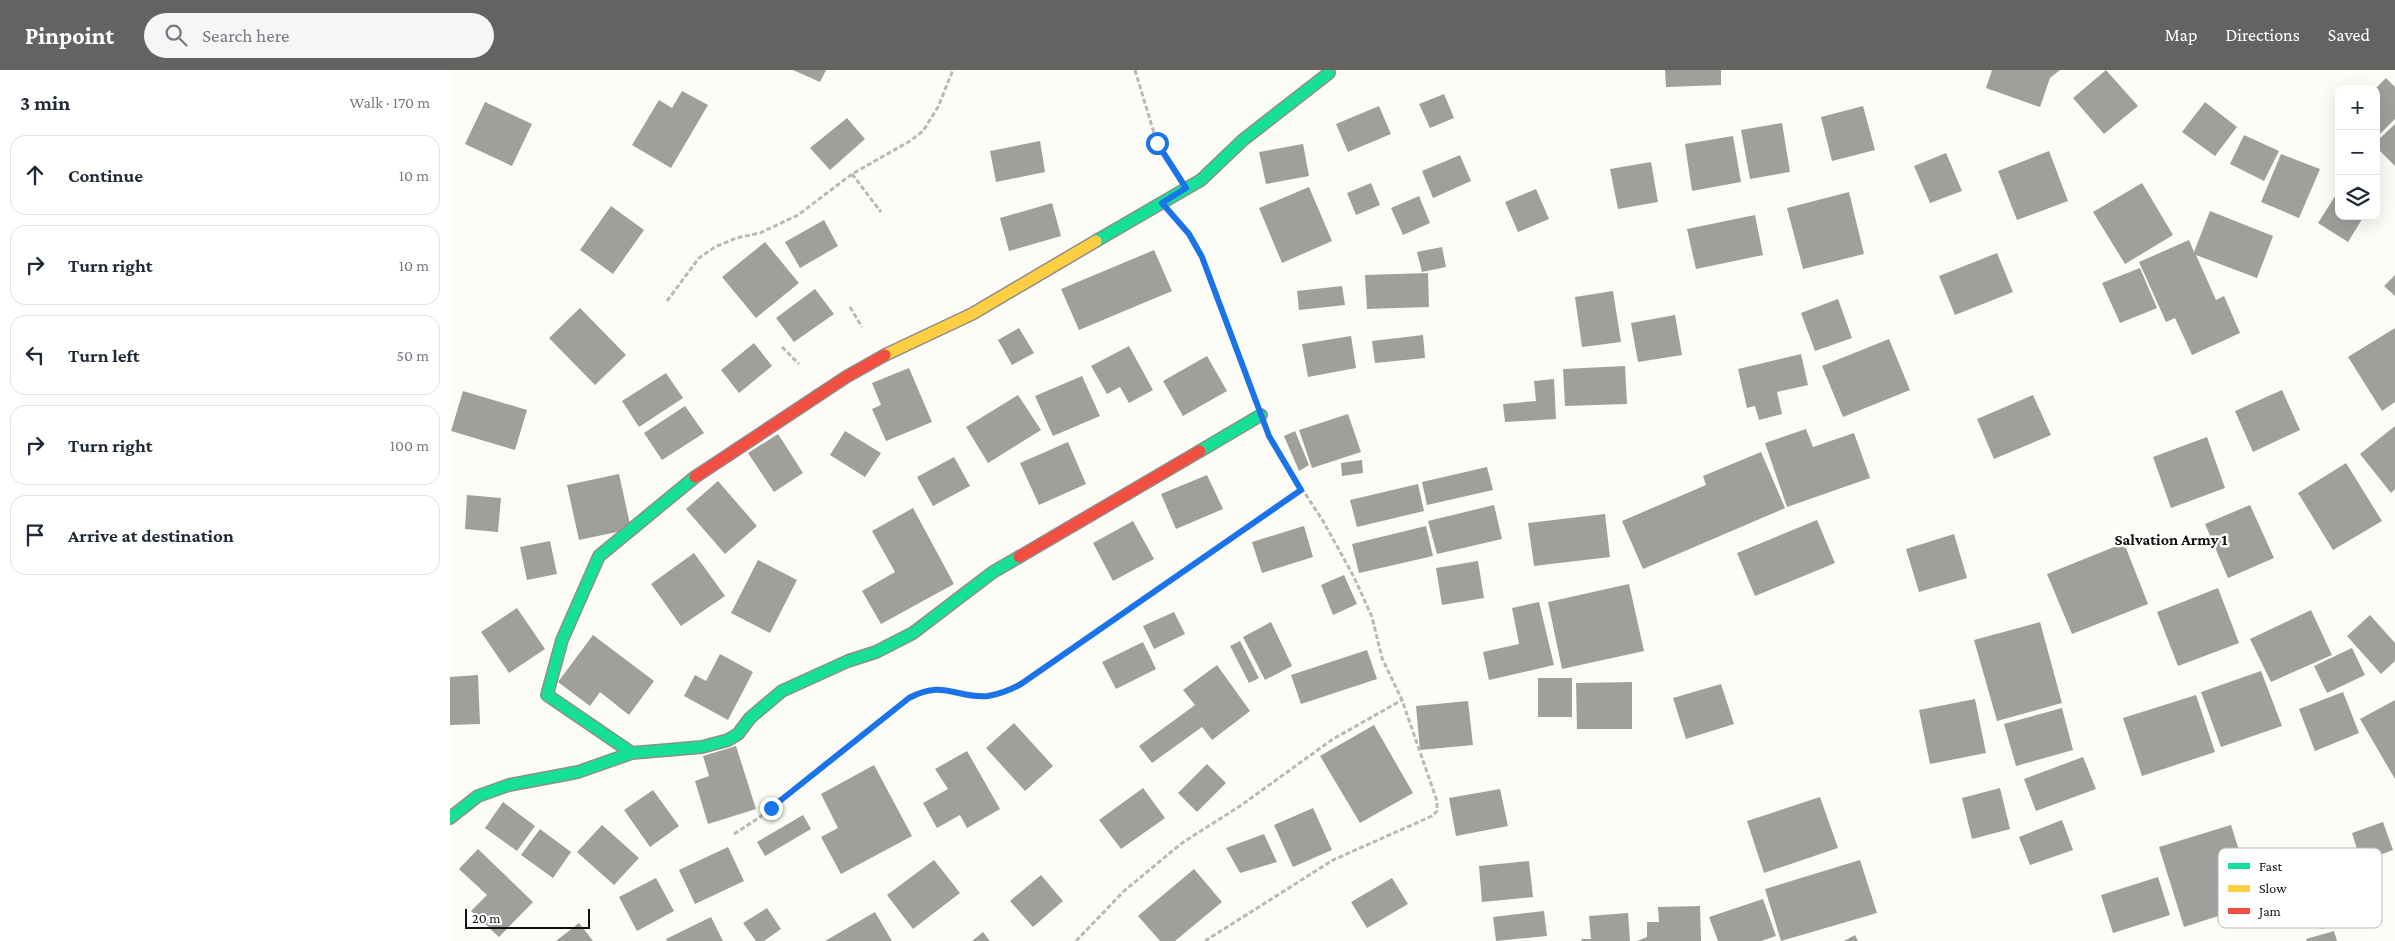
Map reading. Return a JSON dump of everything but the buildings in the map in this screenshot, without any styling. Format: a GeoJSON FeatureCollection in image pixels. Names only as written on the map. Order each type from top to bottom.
{"type":"FeatureCollection","features":[{"type":"Feature","properties":{"kind":"street"},"geometry":{"type":"LineString","coordinates":[[632,752],[547,695],[562,640],[599,556],[705,468],[846,377],[903,345],[972,314],[1201,180],[1243,140],[1329,73]]}},
{"type":"Feature","properties":{"kind":"street"},"geometry":{"type":"LineString","coordinates":[[450,818],[478,796],[510,785],[578,772],[632,752],[702,747],[733,737],[782,691],[848,661],[876,652],[913,633],[993,572],[1261,415]]}},
{"type":"Feature","properties":{"kind":"path"},"geometry":{"type":"LineString","coordinates":[[667,301],[699,258],[715,247],[736,238],[760,233],[798,215],[852,174],[910,141],[923,131],[938,107],[953,70]]}},
{"type":"Feature","properties":{"kind":"path"},"geometry":{"type":"LineString","coordinates":[[1135,70],[1157,143],[1186,188]]}},
{"type":"Feature","properties":{"kind":"path"},"geometry":{"type":"LineString","coordinates":[[852,174],[881,212]]}},
{"type":"Feature","properties":{"kind":"path"},"geometry":{"type":"LineString","coordinates":[[1162,203],[1189,234],[1202,257],[1269,436],[1301,490],[1323,521],[1354,578],[1372,617],[1382,658],[1402,700],[1437,801],[1437,811],[1432,816],[1333,860],[1205,941]]}},
{"type":"Feature","properties":{"kind":"path"},"geometry":{"type":"LineString","coordinates":[[734,834],[783,798],[909,698],[933,688],[986,696],[1004,693],[1021,684],[1301,490]]}},
{"type":"Feature","properties":{"kind":"path"},"geometry":{"type":"LineString","coordinates":[[1076,941],[1124,891],[1182,843],[1240,806],[1333,739],[1402,700]]}},
{"type":"Feature","properties":{"kind":"traffic: fast"},"geometry":{"type":"LineString","coordinates":[[1096,241],[1201,180],[1243,140],[1329,73]]}},
{"type":"Feature","properties":{"kind":"traffic: fast"},"geometry":{"type":"LineString","coordinates":[[1200,451],[1261,415]]}},
{"type":"Feature","properties":{"kind":"traffic: fast"},"geometry":{"type":"LineString","coordinates":[[632,753],[547,695],[562,640],[599,556],[695,477]]}},
{"type":"Feature","properties":{"kind":"traffic: fast"},"geometry":{"type":"LineString","coordinates":[[450,818],[478,796],[509,785],[578,772],[632,753],[702,747],[728,740],[738,734],[750,718],[782,691],[848,661],[876,652],[913,633],[993,572],[1019,557]]}},
{"type":"Feature","properties":{"kind":"traffic: slow"},"geometry":{"type":"LineString","coordinates":[[885,355],[972,314],[1096,241]]}},
{"type":"Feature","properties":{"kind":"traffic: jam"},"geometry":{"type":"LineString","coordinates":[[695,477],[846,377],[885,355]]}},
{"type":"Feature","properties":{"kind":"traffic: jam"},"geometry":{"type":"LineString","coordinates":[[1019,557],[1200,451]]}},
{"type":"Feature","properties":{"kind":"district","name":"Salvation Army 1"},"geometry":{"type":"Point","coordinates":[2171,539]}},
{"type":"Feature","properties":{"kind":"route"},"geometry":{"type":"LineString","coordinates":[[771,808],[909,698],[933,688],[986,696],[1004,693],[1021,684],[1301,490],[1269,436],[1202,257],[1189,234],[1162,203],[1186,188],[1157,143]]}}]}
